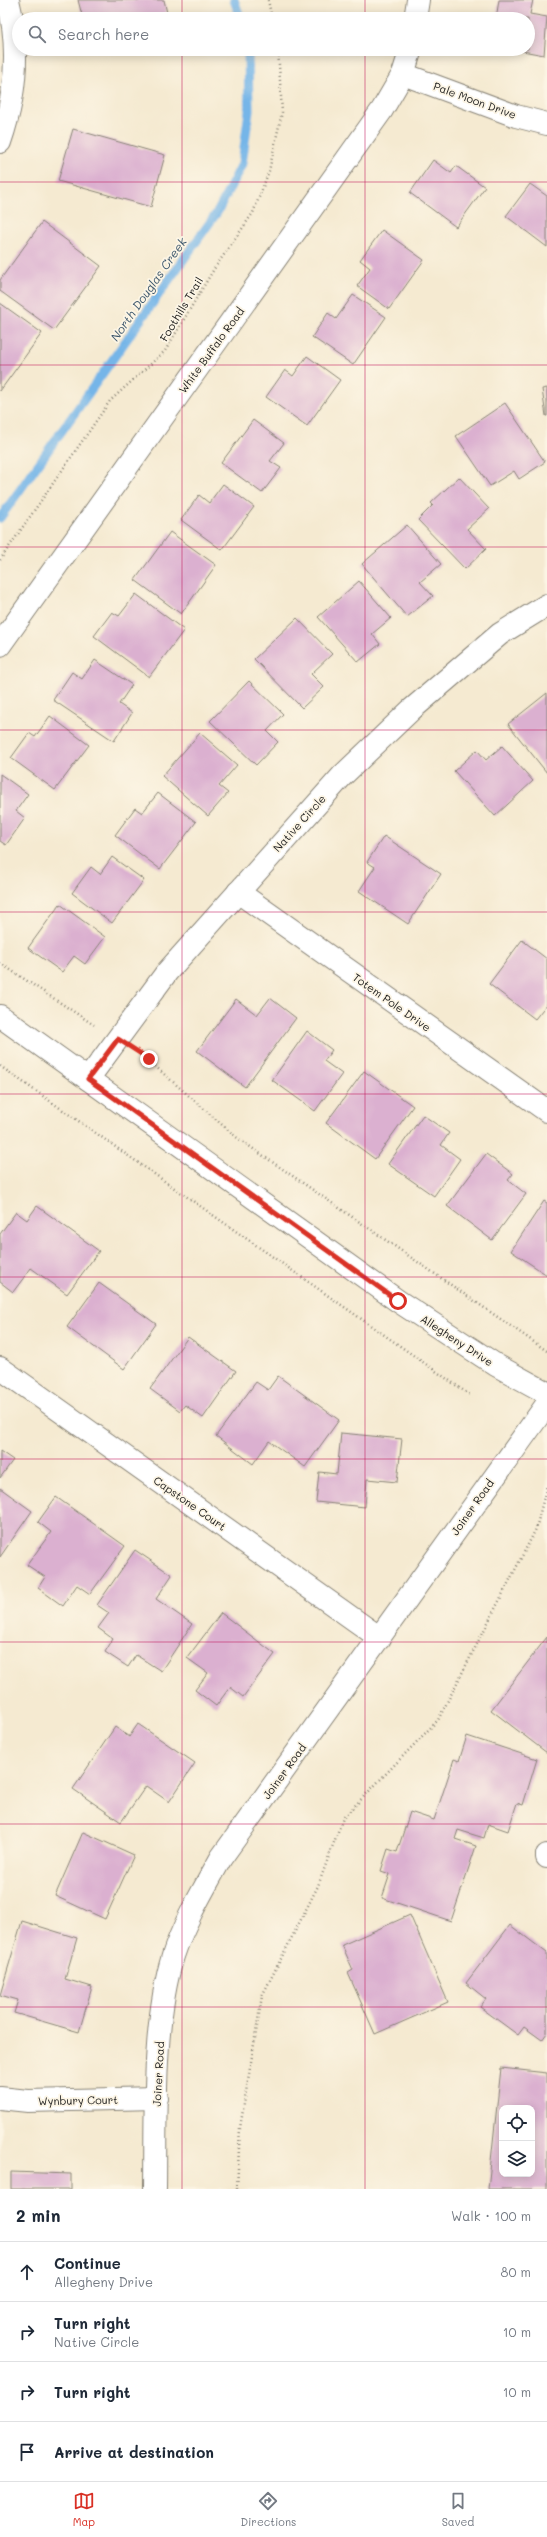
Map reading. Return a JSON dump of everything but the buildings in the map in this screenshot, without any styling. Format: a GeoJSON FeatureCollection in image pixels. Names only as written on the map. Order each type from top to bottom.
{"type":"FeatureCollection","features":[{"type":"Feature","properties":{"kind":"street"},"geometry":{"type":"LineString","coordinates":[[8,0],[12,15]]}},
{"type":"Feature","properties":{"kind":"street"},"geometry":{"type":"LineString","coordinates":[[417,12],[418,0]]}},
{"type":"Feature","properties":{"kind":"street"},"geometry":{"type":"LineString","coordinates":[[0,142],[9,115],[16,69],[15,56]]}},
{"type":"Feature","properties":{"kind":"street","name":"White Buffalo Road"},"geometry":{"type":"LineString","coordinates":[[0,645],[382,110],[403,74],[409,56]]}},
{"type":"Feature","properties":{"kind":"street","name":"Pale Moon Drive"},"geometry":{"type":"LineString","coordinates":[[403,74],[516,116],[547,124]]}},
{"type":"Feature","properties":{"kind":"street","name":"Native Circle"},"geometry":{"type":"LineString","coordinates":[[88,1079],[167,972],[342,776],[411,710],[500,634],[547,605]]}},
{"type":"Feature","properties":{"kind":"street","name":"Totem Pole Drive"},"geometry":{"type":"LineString","coordinates":[[238,892],[547,1111]]}},
{"type":"Feature","properties":{"kind":"street","name":"Allegheny Drive"},"geometry":{"type":"LineString","coordinates":[[0,1016],[398,1301],[496,1365],[547,1393]]}},
{"type":"Feature","properties":{"kind":"street","name":"Capstone Court"},"geometry":{"type":"LineString","coordinates":[[0,1368],[380,1638]]}},
{"type":"Feature","properties":{"kind":"street","name":"Joiner Road"},"geometry":{"type":"LineString","coordinates":[[155,2189],[157,2098],[162,2010],[173,1956],[197,1902],[221,1858],[380,1638],[523,1435],[547,1404]]}},
{"type":"Feature","properties":{"kind":"street","name":"Wynbury Court"},"geometry":{"type":"LineString","coordinates":[[0,2098],[28,2101],[157,2098]]}},
{"type":"Feature","properties":{"kind":"path"},"geometry":{"type":"LineString","coordinates":[[268,0],[271,12]]}},
{"type":"Feature","properties":{"kind":"path","name":"Foothills Trail"},"geometry":{"type":"LineString","coordinates":[[0,560],[110,401],[165,351],[214,269],[253,213],[270,171],[282,112],[278,56]]}},
{"type":"Feature","properties":{"kind":"path"},"geometry":{"type":"LineString","coordinates":[[0,963],[149,1059],[236,1137],[547,1351]]}},
{"type":"Feature","properties":{"kind":"path"},"geometry":{"type":"LineString","coordinates":[[0,1066],[470,1395]]}},
{"type":"Feature","properties":{"kind":"path"},"geometry":{"type":"LineString","coordinates":[[237,2189],[240,2128],[262,1996],[318,1886],[343,1818],[438,1720],[536,1529],[547,1485]]}},
{"type":"Feature","properties":{"kind":"waterway","name":"North Douglas Creek"},"geometry":{"type":"LineString","coordinates":[[234,0],[238,12]]}},
{"type":"Feature","properties":{"kind":"waterway","name":"North Douglas Creek"},"geometry":{"type":"LineString","coordinates":[[0,518],[218,211],[242,164],[249,111],[248,56]]}},
{"type":"Feature","properties":{"kind":"route"},"geometry":{"type":"LineString","coordinates":[[149,1059],[118,1039],[88,1079],[398,1301]]}}]}
